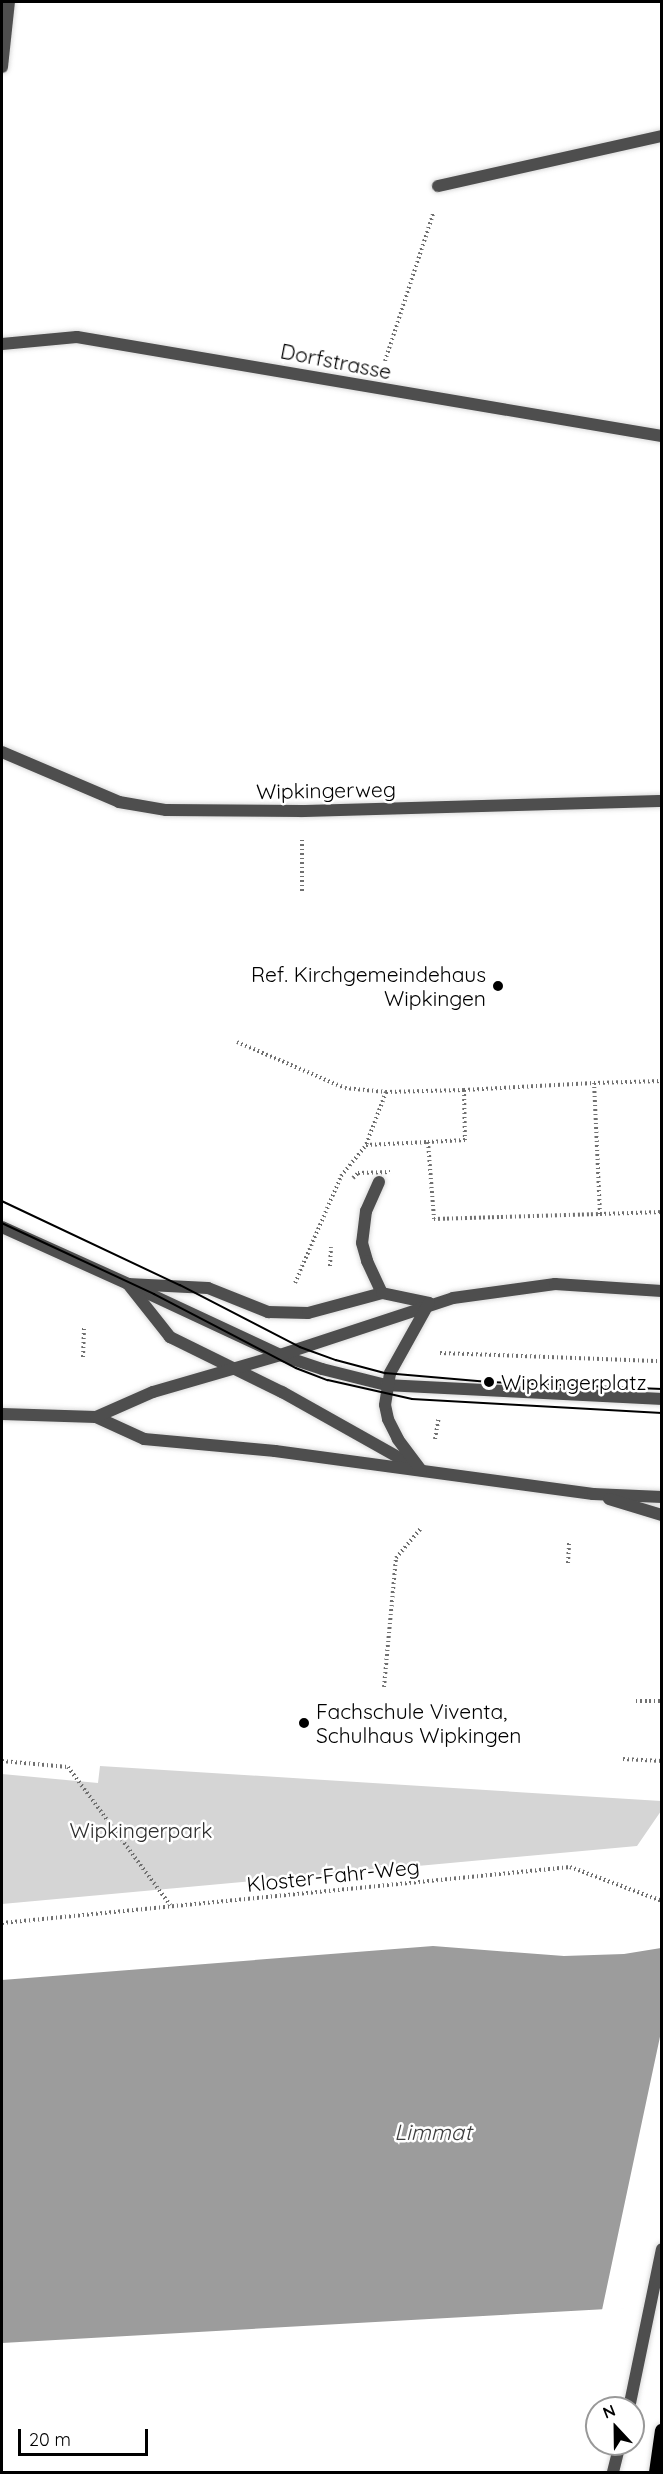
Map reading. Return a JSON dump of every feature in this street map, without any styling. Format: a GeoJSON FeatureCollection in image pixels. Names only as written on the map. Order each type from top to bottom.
{"type":"FeatureCollection","features":[{"type":"Feature","properties":{"kind":"main road"},"geometry":{"type":"LineString","coordinates":[[656,2472],[657,2452],[662,2430]]}},
{"type":"Feature","properties":{"kind":"main road"},"geometry":{"type":"LineString","coordinates":[[646,2472],[657,2452]]}},
{"type":"Feature","properties":{"kind":"street"},"geometry":{"type":"LineString","coordinates":[[2,67],[9,2]]}},
{"type":"Feature","properties":{"kind":"street"},"geometry":{"type":"LineString","coordinates":[[438,186],[662,136]]}},
{"type":"Feature","properties":{"kind":"street","name":"Dorfstrasse"},"geometry":{"type":"LineString","coordinates":[[2,344],[77,337],[662,436]]}},
{"type":"Feature","properties":{"kind":"street","name":"Wipkingerweg"},"geometry":{"type":"LineString","coordinates":[[2,752],[119,802],[175,811],[302,811],[662,801]]}},
{"type":"Feature","properties":{"kind":"street"},"geometry":{"type":"LineString","coordinates":[[379,1182],[366,1211],[362,1243],[381,1293]]}},
{"type":"Feature","properties":{"kind":"street"},"geometry":{"type":"LineString","coordinates":[[2,1227],[280,1355],[322,1369],[386,1385],[662,1399]]}},
{"type":"Feature","properties":{"kind":"street"},"geometry":{"type":"LineString","coordinates":[[128,1284],[208,1288],[250,1307],[287,1314],[329,1309],[381,1293],[429,1303]]}},
{"type":"Feature","properties":{"kind":"street"},"geometry":{"type":"LineString","coordinates":[[128,1284],[170,1337],[282,1392],[421,1470]]}},
{"type":"Feature","properties":{"kind":"street"},"geometry":{"type":"LineString","coordinates":[[96,1417],[153,1392],[280,1355],[429,1303],[465,1295],[555,1284],[661,1290]]}},
{"type":"Feature","properties":{"kind":"street"},"geometry":{"type":"LineString","coordinates":[[421,1470],[398,1439],[388,1419],[386,1385],[403,1346],[429,1303]]}},
{"type":"Feature","properties":{"kind":"street"},"geometry":{"type":"LineString","coordinates":[[2,1414],[96,1417],[144,1438],[421,1470],[464,1479],[593,1494],[662,1497]]}},
{"type":"Feature","properties":{"kind":"street"},"geometry":{"type":"LineString","coordinates":[[593,1494],[662,1515]]}},
{"type":"Feature","properties":{"kind":"street"},"geometry":{"type":"LineString","coordinates":[[631,2396],[662,2248]]}},
{"type":"Feature","properties":{"kind":"street"},"geometry":{"type":"LineString","coordinates":[[613,2472],[617,2456]]}},
{"type":"Feature","properties":{"kind":"path"},"geometry":{"type":"LineString","coordinates":[[383,364],[434,210],[438,186]]}},
{"type":"Feature","properties":{"kind":"path"},"geometry":{"type":"LineString","coordinates":[[302,835],[302,891]]}},
{"type":"Feature","properties":{"kind":"path"},"geometry":{"type":"LineString","coordinates":[[237,1042],[345,1088],[386,1092],[662,1081]]}},
{"type":"Feature","properties":{"kind":"path"},"geometry":{"type":"LineString","coordinates":[[594,1083],[600,1214]]}},
{"type":"Feature","properties":{"kind":"path"},"geometry":{"type":"LineString","coordinates":[[366,1145],[465,1140],[464,1090]]}},
{"type":"Feature","properties":{"kind":"path"},"geometry":{"type":"LineString","coordinates":[[300,1274],[341,1176],[366,1145],[386,1092]]}},
{"type":"Feature","properties":{"kind":"path"},"geometry":{"type":"LineString","coordinates":[[428,1142],[434,1219],[662,1212]]}},
{"type":"Feature","properties":{"kind":"path"},"geometry":{"type":"LineString","coordinates":[[353,1178],[358,1173],[390,1172]]}},
{"type":"Feature","properties":{"kind":"path"},"geometry":{"type":"LineString","coordinates":[[330,1266],[331,1245]]}},
{"type":"Feature","properties":{"kind":"path"},"geometry":{"type":"LineString","coordinates":[[83,1357],[84,1328]]}},
{"type":"Feature","properties":{"kind":"path"},"geometry":{"type":"LineString","coordinates":[[438,1345],[442,1360]]}},
{"type":"Feature","properties":{"kind":"path"},"geometry":{"type":"LineString","coordinates":[[440,1353],[524,1354],[662,1361]]}},
{"type":"Feature","properties":{"kind":"path"},"geometry":{"type":"LineString","coordinates":[[435,1439],[439,1410]]}},
{"type":"Feature","properties":{"kind":"path"},"geometry":{"type":"LineString","coordinates":[[384,1687],[396,1558],[420,1529]]}},
{"type":"Feature","properties":{"kind":"path"},"geometry":{"type":"LineString","coordinates":[[568,1563],[569,1541]]}},
{"type":"Feature","properties":{"kind":"path"},"geometry":{"type":"LineString","coordinates":[[636,1701],[662,1701]]}},
{"type":"Feature","properties":{"kind":"path"},"geometry":{"type":"LineString","coordinates":[[623,1759],[662,1761]]}},
{"type":"Feature","properties":{"kind":"path"},"geometry":{"type":"LineString","coordinates":[[2,1761],[68,1767],[170,1906]]}},
{"type":"Feature","properties":{"kind":"path","name":"Kloster-Fahr-Weg"},"geometry":{"type":"LineString","coordinates":[[2,1923],[570,1867],[662,1901]]}},
{"type":"Feature","properties":{"kind":"green space","name":"Wipkingerpark"},"geometry":{"type":"Polygon","coordinates":[[[100,1766],[661,1801],[661,1811],[637,1846],[2,1904],[2,1774],[98,1783],[100,1766]]]}},
{"type":"Feature","properties":{"kind":"water","name":"Limmat"},"geometry":{"type":"Polygon","coordinates":[[[433,1946],[564,1956],[624,1954],[661,1948],[661,2306],[2,2343],[2,1980],[433,1946]]]}},
{"type":"Feature","properties":{"kind":"pier"},"geometry":{"type":"Polygon","coordinates":[[[661,2032],[662,2309],[657,2309],[657,2307],[602,2310],[661,2032]]]}},
{"type":"Feature","properties":{"kind":"tram line"},"geometry":{"type":"LineString","coordinates":[[2,1201],[180,1285],[300,1347],[336,1360],[385,1373],[489,1382],[662,1389]]}},
{"type":"Feature","properties":{"kind":"tram line"},"geometry":{"type":"LineString","coordinates":[[2,1223],[154,1294],[296,1368],[328,1380],[412,1399],[662,1413]]}},
{"type":"Feature","properties":{"kind":"place","name":"Ref. Kirchgemeindehaus Wipkingen"},"geometry":{"type":"Point","coordinates":[498,986]}},
{"type":"Feature","properties":{"kind":"place","name":"Wipkingerplatz"},"geometry":{"type":"Point","coordinates":[489,1382]}},
{"type":"Feature","properties":{"kind":"place","name":"Fachschule Viventa, Schulhaus Wipkingen"},"geometry":{"type":"Point","coordinates":[304,1723]}}]}
